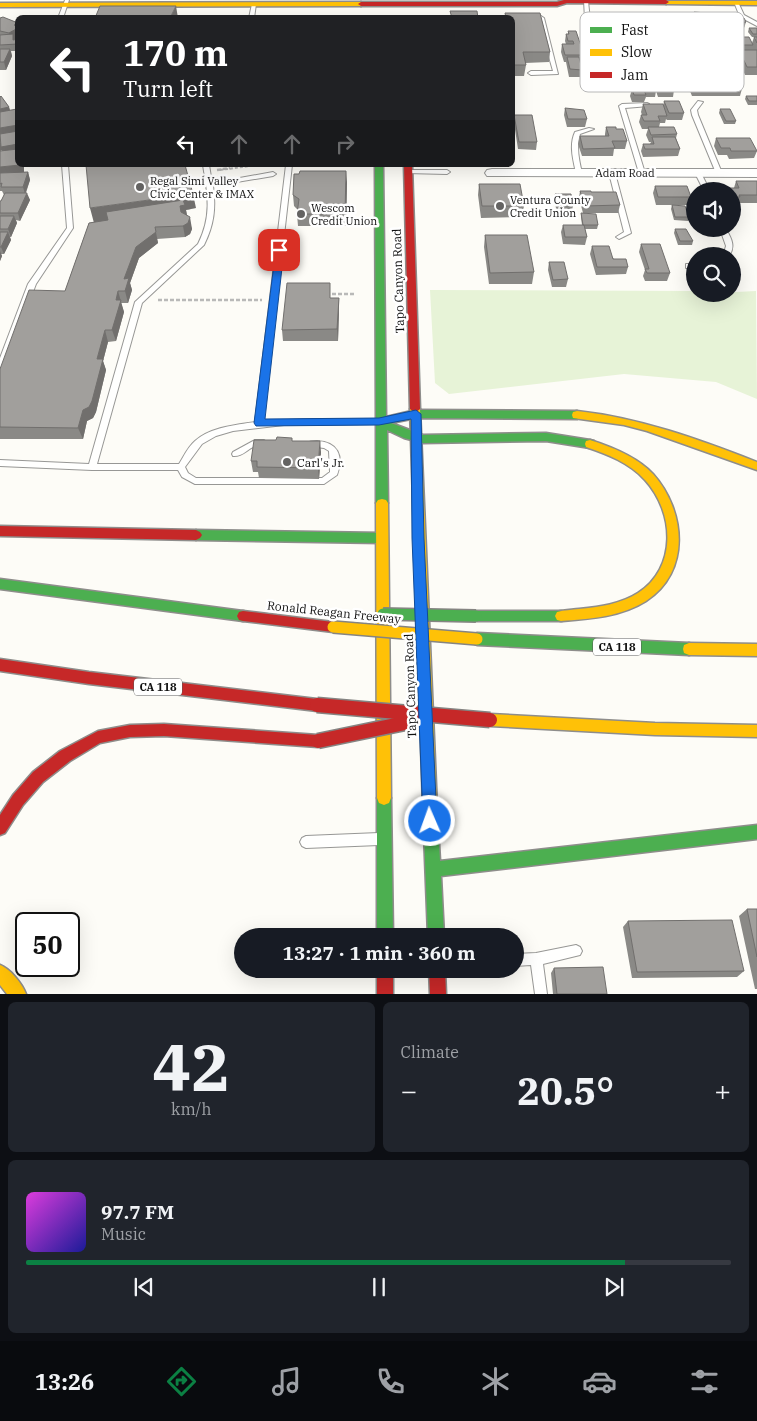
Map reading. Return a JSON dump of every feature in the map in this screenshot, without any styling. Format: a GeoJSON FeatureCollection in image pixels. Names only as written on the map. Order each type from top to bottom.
{"type":"FeatureCollection","features":[{"type":"Feature","properties":{"kind":"main road"},"geometry":{"type":"LineString","coordinates":[[0,5],[67,2],[557,4],[566,0],[757,3]]}},
{"type":"Feature","properties":{"kind":"main road"},"geometry":{"type":"LineString","coordinates":[[381,2],[381,15]]}},
{"type":"Feature","properties":{"kind":"main road"},"geometry":{"type":"LineString","coordinates":[[402,2],[402,15]]}},
{"type":"Feature","properties":{"kind":"main road","name":"Tapo Canyon Road"},"geometry":{"type":"LineString","coordinates":[[379,167],[379,422],[385,928]]}},
{"type":"Feature","properties":{"kind":"main road","name":"Tapo Canyon Road"},"geometry":{"type":"LineString","coordinates":[[408,168],[416,414],[418,547],[436,928]]}},
{"type":"Feature","properties":{"kind":"main road"},"geometry":{"type":"LineString","coordinates":[[379,422],[416,414],[578,415],[613,418],[656,428],[757,466]]}},
{"type":"Feature","properties":{"kind":"main road"},"geometry":{"type":"LineString","coordinates":[[372,614],[575,615],[605,611],[628,604],[656,586],[670,567],[674,547],[674,527],[660,489],[647,474],[605,448],[578,440],[549,438],[416,438],[379,422]]}},
{"type":"Feature","properties":{"kind":"main road"},"geometry":{"type":"LineString","coordinates":[[0,531],[381,538]]}},
{"type":"Feature","properties":{"kind":"main road","name":"Ronald Reagan Freeway"},"geometry":{"type":"LineString","coordinates":[[0,584],[334,627],[477,639],[652,649],[757,650]]}},
{"type":"Feature","properties":{"kind":"main road"},"geometry":{"type":"LineString","coordinates":[[161,606],[306,612]]}},
{"type":"Feature","properties":{"kind":"main road","name":"CA 118"},"geometry":{"type":"LineString","coordinates":[[0,665],[89,678],[317,705],[438,716],[655,729],[757,731]]}},
{"type":"Feature","properties":{"kind":"main road"},"geometry":{"type":"LineString","coordinates":[[0,828],[18,800],[38,777],[65,756],[98,738],[130,731],[164,730],[318,741],[438,716]]}},
{"type":"Feature","properties":{"kind":"main road"},"geometry":{"type":"LineString","coordinates":[[433,869],[757,832]]}},
{"type":"Feature","properties":{"kind":"main road"},"geometry":{"type":"LineString","coordinates":[[0,973],[18,994]]}},
{"type":"Feature","properties":{"kind":"main road"},"geometry":{"type":"LineString","coordinates":[[385,978],[385,994]]}},
{"type":"Feature","properties":{"kind":"main road"},"geometry":{"type":"LineString","coordinates":[[437,978],[438,994]]}},
{"type":"Feature","properties":{"kind":"street","name":"Adam Road"},"geometry":{"type":"LineString","coordinates":[[492,173],[757,172]]}},
{"type":"Feature","properties":{"kind":"lane"},"geometry":{"type":"LineString","coordinates":[[61,15],[67,2]]}},
{"type":"Feature","properties":{"kind":"lane"},"geometry":{"type":"LineString","coordinates":[[736,3],[740,12]]}},
{"type":"Feature","properties":{"kind":"lane"},"geometry":{"type":"LineString","coordinates":[[252,15],[254,4]]}},
{"type":"Feature","properties":{"kind":"lane"},"geometry":{"type":"LineString","coordinates":[[744,17],[757,24]]}},
{"type":"Feature","properties":{"kind":"lane"},"geometry":{"type":"LineString","coordinates":[[531,73],[556,73],[541,18]]}},
{"type":"Feature","properties":{"kind":"lane"},"geometry":{"type":"LineString","coordinates":[[700,102],[694,110],[695,115],[719,173]]}},
{"type":"Feature","properties":{"kind":"lane"},"geometry":{"type":"LineString","coordinates":[[642,173],[622,106],[647,105]]}},
{"type":"Feature","properties":{"kind":"lane"},"geometry":{"type":"LineString","coordinates":[[579,173],[574,150],[577,133],[591,129]]}},
{"type":"Feature","properties":{"kind":"lane"},"geometry":{"type":"LineString","coordinates":[[0,368],[32,284],[70,228],[65,167]]}},
{"type":"Feature","properties":{"kind":"lane"},"geometry":{"type":"LineString","coordinates":[[92,468],[139,302],[200,245],[208,234],[214,207],[206,167]]}},
{"type":"Feature","properties":{"kind":"lane"},"geometry":{"type":"LineString","coordinates":[[259,423],[289,167]]}},
{"type":"Feature","properties":{"kind":"lane"},"geometry":{"type":"LineString","coordinates":[[408,168],[447,172]]}},
{"type":"Feature","properties":{"kind":"lane"},"geometry":{"type":"LineString","coordinates":[[612,173],[628,233],[619,237]]}},
{"type":"Feature","properties":{"kind":"lane"},"geometry":{"type":"LineString","coordinates":[[698,173],[702,182]]}},
{"type":"Feature","properties":{"kind":"lane"},"geometry":{"type":"LineString","coordinates":[[210,185],[274,174]]}},
{"type":"Feature","properties":{"kind":"lane"},"geometry":{"type":"LineString","coordinates":[[182,467],[199,442],[213,434],[259,423],[379,422]]}},
{"type":"Feature","properties":{"kind":"lane"},"geometry":{"type":"LineString","coordinates":[[236,454],[256,443],[278,444]]}},
{"type":"Feature","properties":{"kind":"lane"},"geometry":{"type":"LineString","coordinates":[[182,467],[185,475],[195,481],[319,482],[332,476],[335,453],[332,447],[326,444],[297,444]]}},
{"type":"Feature","properties":{"kind":"lane"},"geometry":{"type":"LineString","coordinates":[[0,463],[92,468],[182,467]]}},
{"type":"Feature","properties":{"kind":"lane"},"geometry":{"type":"LineString","coordinates":[[306,842],[384,839]]}},
{"type":"Feature","properties":{"kind":"lane"},"geometry":{"type":"LineString","coordinates":[[524,960],[576,951]]}},
{"type":"Feature","properties":{"kind":"lane"},"geometry":{"type":"LineString","coordinates":[[536,959],[541,994]]}},
{"type":"Feature","properties":{"kind":"path"},"geometry":{"type":"LineString","coordinates":[[320,294],[356,294]]}},
{"type":"Feature","properties":{"kind":"green space"},"geometry":{"type":"Polygon","coordinates":[[[430,290],[686,291],[686,302],[741,302],[741,292],[756,291],[757,399],[716,382],[624,374],[449,394],[435,383],[430,290]]]}},
{"type":"Feature","properties":{"kind":"building"},"geometry":{"type":"Polygon","coordinates":[[[100,6],[176,6],[172,15],[96,15],[100,6]]]}},
{"type":"Feature","properties":{"kind":"building"},"geometry":{"type":"Polygon","coordinates":[[[450,11],[477,11],[478,15],[451,15],[450,11]]]}},
{"type":"Feature","properties":{"kind":"building"},"geometry":{"type":"Polygon","coordinates":[[[505,13],[540,13],[550,52],[523,52],[526,65],[515,65],[515,15],[505,15],[505,13]]]}},
{"type":"Feature","properties":{"kind":"building"},"geometry":{"type":"Polygon","coordinates":[[[3,17],[15,22],[15,30],[9,33],[0,31],[0,18],[3,17]]]}},
{"type":"Feature","properties":{"kind":"building"},"geometry":{"type":"Polygon","coordinates":[[[749,28],[757,28],[757,34],[753,34],[749,28]]]}},
{"type":"Feature","properties":{"kind":"building"},"geometry":{"type":"Polygon","coordinates":[[[568,31],[576,31],[580,43],[580,55],[565,55],[562,44],[574,44],[573,41],[568,41],[566,34],[569,34],[568,31]]]}},
{"type":"Feature","properties":{"kind":"building"},"geometry":{"type":"Polygon","coordinates":[[[13,34],[15,44],[0,45],[0,35],[13,34]]]}},
{"type":"Feature","properties":{"kind":"building"},"geometry":{"type":"Polygon","coordinates":[[[744,37],[749,37],[753,45],[744,45],[744,37]]]}},
{"type":"Feature","properties":{"kind":"building"},"geometry":{"type":"Polygon","coordinates":[[[0,49],[10,49],[4,62],[0,62],[0,49]]]}},
{"type":"Feature","properties":{"kind":"building"},"geometry":{"type":"Polygon","coordinates":[[[744,50],[757,50],[757,67],[747,67],[744,61],[744,50]]]}},
{"type":"Feature","properties":{"kind":"building"},"geometry":{"type":"Polygon","coordinates":[[[567,57],[579,57],[580,70],[570,69],[567,57]]]}},
{"type":"Feature","properties":{"kind":"building"},"geometry":{"type":"Polygon","coordinates":[[[633,92],[645,92],[646,95],[634,95],[633,92]]]}},
{"type":"Feature","properties":{"kind":"building"},"geometry":{"type":"Polygon","coordinates":[[[1,96],[9,107],[0,109],[1,96]]]}},
{"type":"Feature","properties":{"kind":"building"},"geometry":{"type":"Polygon","coordinates":[[[746,96],[757,96],[757,101],[749,101],[746,96]]]}},
{"type":"Feature","properties":{"kind":"building"},"geometry":{"type":"Polygon","coordinates":[[[664,101],[679,101],[684,113],[669,113],[664,101]]]}},
{"type":"Feature","properties":{"kind":"building"},"geometry":{"type":"Polygon","coordinates":[[[643,104],[663,104],[667,116],[658,116],[660,121],[644,121],[641,115],[647,115],[643,104]]]}},
{"type":"Feature","properties":{"kind":"building"},"geometry":{"type":"Polygon","coordinates":[[[565,108],[584,110],[587,119],[568,119],[565,108]]]}},
{"type":"Feature","properties":{"kind":"building"},"geometry":{"type":"Polygon","coordinates":[[[15,109],[15,126],[0,128],[0,112],[15,109]]]}},
{"type":"Feature","properties":{"kind":"building"},"geometry":{"type":"Polygon","coordinates":[[[720,109],[730,109],[736,121],[726,121],[720,109]]]}},
{"type":"Feature","properties":{"kind":"building"},"geometry":{"type":"Polygon","coordinates":[[[515,115],[532,115],[537,142],[519,142],[515,115]]]}},
{"type":"Feature","properties":{"kind":"building"},"geometry":{"type":"Polygon","coordinates":[[[606,127],[623,129],[627,141],[612,141],[615,148],[583,149],[580,136],[609,136],[606,127]]]}},
{"type":"Feature","properties":{"kind":"building"},"geometry":{"type":"Polygon","coordinates":[[[648,127],[674,127],[677,134],[651,135],[648,127]]]}},
{"type":"Feature","properties":{"kind":"building"},"geometry":{"type":"Polygon","coordinates":[[[15,132],[15,145],[1,147],[0,134],[15,132]]]}},
{"type":"Feature","properties":{"kind":"building"},"geometry":{"type":"Polygon","coordinates":[[[652,137],[675,137],[680,149],[645,149],[643,144],[654,144],[652,137]]]}},
{"type":"Feature","properties":{"kind":"building"},"geometry":{"type":"Polygon","coordinates":[[[716,138],[750,138],[757,151],[731,151],[730,148],[721,148],[716,138]]]}},
{"type":"Feature","properties":{"kind":"building"},"geometry":{"type":"Polygon","coordinates":[[[15,149],[15,166],[0,167],[0,151],[15,149]]]}},
{"type":"Feature","properties":{"kind":"building","name":"Regal Simi Valley Civic Center & IMAX"},"geometry":{"type":"Polygon","coordinates":[[[86,167],[186,167],[193,194],[90,208],[86,167]]]}},
{"type":"Feature","properties":{"kind":"building"},"geometry":{"type":"Polygon","coordinates":[[[300,171],[346,171],[345,214],[297,214],[299,199],[293,195],[294,174],[299,174],[300,171]]]}},
{"type":"Feature","properties":{"kind":"building"},"geometry":{"type":"Polygon","coordinates":[[[28,172],[23,187],[1,187],[0,173],[28,172]]]}},
{"type":"Feature","properties":{"kind":"building"},"geometry":{"type":"Polygon","coordinates":[[[757,181],[757,195],[741,195],[741,182],[736,182],[757,181]]]}},
{"type":"Feature","properties":{"kind":"building"},"geometry":{"type":"Polygon","coordinates":[[[479,184],[520,184],[524,206],[482,206],[479,184]]]}},
{"type":"Feature","properties":{"kind":"building"},"geometry":{"type":"Polygon","coordinates":[[[655,186],[686,186],[686,197],[658,197],[655,186]]]}},
{"type":"Feature","properties":{"kind":"building"},"geometry":{"type":"Polygon","coordinates":[[[580,191],[616,192],[620,205],[585,206],[580,191]]]}},
{"type":"Feature","properties":{"kind":"building"},"geometry":{"type":"Polygon","coordinates":[[[5,193],[27,193],[18,213],[0,213],[0,201],[5,193]]]}},
{"type":"Feature","properties":{"kind":"building"},"geometry":{"type":"Polygon","coordinates":[[[555,194],[571,194],[573,206],[557,205],[555,194]]]}},
{"type":"Feature","properties":{"kind":"building"},"geometry":{"type":"Polygon","coordinates":[[[183,200],[185,205],[180,206],[181,212],[190,217],[188,223],[183,226],[155,227],[156,232],[136,247],[124,279],[129,278],[125,291],[118,291],[116,300],[121,300],[112,330],[105,330],[97,359],[103,359],[92,401],[89,407],[83,410],[78,428],[0,427],[0,369],[29,290],[65,291],[89,223],[108,220],[106,212],[183,200]]]}},
{"type":"Feature","properties":{"kind":"building"},"geometry":{"type":"Polygon","coordinates":[[[672,205],[685,206],[686,217],[675,217],[672,205]]]}},
{"type":"Feature","properties":{"kind":"building"},"geometry":{"type":"Polygon","coordinates":[[[581,213],[596,214],[598,225],[583,225],[581,213]]]}},
{"type":"Feature","properties":{"kind":"building"},"geometry":{"type":"Polygon","coordinates":[[[0,216],[14,216],[8,229],[0,229],[0,216]]]}},
{"type":"Feature","properties":{"kind":"building"},"geometry":{"type":"Polygon","coordinates":[[[563,225],[584,225],[587,237],[565,237],[563,225]]]}},
{"type":"Feature","properties":{"kind":"building"},"geometry":{"type":"Polygon","coordinates":[[[675,229],[686,229],[686,237],[691,237],[693,241],[680,241],[675,229]]]}},
{"type":"Feature","properties":{"kind":"building"},"geometry":{"type":"Polygon","coordinates":[[[0,232],[8,232],[1,247],[0,247],[0,232]]]}},
{"type":"Feature","properties":{"kind":"building"},"geometry":{"type":"Polygon","coordinates":[[[485,235],[527,235],[534,272],[490,273],[485,235]]]}},
{"type":"Feature","properties":{"kind":"building"},"geometry":{"type":"Polygon","coordinates":[[[641,244],[660,244],[670,273],[647,273],[645,269],[649,269],[641,244]]]}},
{"type":"Feature","properties":{"kind":"building"},"geometry":{"type":"Polygon","coordinates":[[[592,246],[609,246],[613,259],[626,259],[628,267],[597,267],[592,246]]]}},
{"type":"Feature","properties":{"kind":"building"},"geometry":{"type":"Polygon","coordinates":[[[549,262],[564,262],[568,279],[553,280],[549,262]]]}},
{"type":"Feature","properties":{"kind":"building"},"geometry":{"type":"Polygon","coordinates":[[[287,283],[330,283],[330,298],[339,298],[337,329],[282,330],[287,283]]]}},
{"type":"Feature","properties":{"kind":"building"},"geometry":{"type":"Polygon","coordinates":[[[277,437],[292,438],[292,441],[320,441],[318,468],[257,467],[257,461],[251,461],[254,440],[276,440],[277,437]]]}},
{"type":"Feature","properties":{"kind":"building"},"geometry":{"type":"Polygon","coordinates":[[[747,909],[757,909],[757,957],[747,909]]]}},
{"type":"Feature","properties":{"kind":"building"},"geometry":{"type":"Polygon","coordinates":[[[732,920],[744,971],[637,972],[628,921],[732,920]]]}},
{"type":"Feature","properties":{"kind":"building"},"geometry":{"type":"Polygon","coordinates":[[[603,967],[607,994],[557,994],[554,968],[603,967]]]}},
{"type":"Feature","properties":{"kind":"traffic: fast"},"geometry":{"type":"LineString","coordinates":[[379,167],[382,503]]}},
{"type":"Feature","properties":{"kind":"traffic: fast"},"geometry":{"type":"LineString","coordinates":[[379,422],[416,414],[577,415]]}},
{"type":"Feature","properties":{"kind":"traffic: fast"},"geometry":{"type":"LineString","coordinates":[[379,422],[408,435],[423,439],[546,437],[590,444]]}},
{"type":"Feature","properties":{"kind":"traffic: fast"},"geometry":{"type":"LineString","coordinates":[[196,535],[381,538]]}},
{"type":"Feature","properties":{"kind":"traffic: fast"},"geometry":{"type":"LineString","coordinates":[[0,584],[243,616]]}},
{"type":"Feature","properties":{"kind":"traffic: fast"},"geometry":{"type":"LineString","coordinates":[[383,614],[476,616]]}},
{"type":"Feature","properties":{"kind":"traffic: fast"},"geometry":{"type":"LineString","coordinates":[[476,616],[561,616]]}},
{"type":"Feature","properties":{"kind":"traffic: fast"},"geometry":{"type":"LineString","coordinates":[[477,639],[689,649]]}},
{"type":"Feature","properties":{"kind":"traffic: fast"},"geometry":{"type":"LineString","coordinates":[[384,798],[385,928]]}},
{"type":"Feature","properties":{"kind":"traffic: fast"},"geometry":{"type":"LineString","coordinates":[[430,808],[436,928]]}},
{"type":"Feature","properties":{"kind":"traffic: fast"},"geometry":{"type":"LineString","coordinates":[[433,869],[757,832]]}},
{"type":"Feature","properties":{"kind":"traffic: slow"},"geometry":{"type":"LineString","coordinates":[[666,2],[757,3]]}},
{"type":"Feature","properties":{"kind":"traffic: slow"},"geometry":{"type":"LineString","coordinates":[[0,5],[361,4]]}},
{"type":"Feature","properties":{"kind":"traffic: slow"},"geometry":{"type":"LineString","coordinates":[[415,409],[430,808]]}},
{"type":"Feature","properties":{"kind":"traffic: slow"},"geometry":{"type":"LineString","coordinates":[[577,415],[601,417],[647,427],[691,441],[757,466]]}},
{"type":"Feature","properties":{"kind":"traffic: slow"},"geometry":{"type":"LineString","coordinates":[[561,616],[613,609],[633,602],[656,586],[666,572],[672,556],[674,540],[672,523],[668,506],[660,491],[643,471],[629,461],[590,444]]}},
{"type":"Feature","properties":{"kind":"traffic: slow"},"geometry":{"type":"LineString","coordinates":[[382,503],[384,798]]}},
{"type":"Feature","properties":{"kind":"traffic: slow"},"geometry":{"type":"LineString","coordinates":[[333,627],[477,639]]}},
{"type":"Feature","properties":{"kind":"traffic: slow"},"geometry":{"type":"LineString","coordinates":[[689,649],[757,650]]}},
{"type":"Feature","properties":{"kind":"traffic: slow"},"geometry":{"type":"LineString","coordinates":[[490,720],[655,729],[757,731]]}},
{"type":"Feature","properties":{"kind":"traffic: slow"},"geometry":{"type":"LineString","coordinates":[[0,973],[18,994]]}},
{"type":"Feature","properties":{"kind":"traffic: jam"},"geometry":{"type":"LineString","coordinates":[[361,4],[557,4],[567,1],[666,2]]}},
{"type":"Feature","properties":{"kind":"traffic: jam"},"geometry":{"type":"LineString","coordinates":[[408,167],[415,409]]}},
{"type":"Feature","properties":{"kind":"traffic: jam"},"geometry":{"type":"LineString","coordinates":[[0,531],[196,535]]}},
{"type":"Feature","properties":{"kind":"traffic: jam"},"geometry":{"type":"LineString","coordinates":[[243,616],[333,627]]}},
{"type":"Feature","properties":{"kind":"traffic: jam"},"geometry":{"type":"LineString","coordinates":[[0,665],[89,678],[317,705]]}},
{"type":"Feature","properties":{"kind":"traffic: jam"},"geometry":{"type":"LineString","coordinates":[[317,705],[490,720]]}},
{"type":"Feature","properties":{"kind":"traffic: jam"},"geometry":{"type":"LineString","coordinates":[[318,741],[410,722]]}},
{"type":"Feature","properties":{"kind":"traffic: jam"},"geometry":{"type":"LineString","coordinates":[[0,828],[18,800],[38,777],[65,756],[98,737],[130,731],[164,730],[318,741]]}},
{"type":"Feature","properties":{"kind":"traffic: jam"},"geometry":{"type":"LineString","coordinates":[[385,978],[385,994]]}},
{"type":"Feature","properties":{"kind":"traffic: jam"},"geometry":{"type":"LineString","coordinates":[[437,978],[438,994]]}},
{"type":"Feature","properties":{"kind":"place","name":"Regal Simi Valley Civic Center & IMAX"},"geometry":{"type":"Point","coordinates":[140,187]}},
{"type":"Feature","properties":{"kind":"place","name":"Ventura County Credit Union"},"geometry":{"type":"Point","coordinates":[500,206]}},
{"type":"Feature","properties":{"kind":"place","name":"Wescom Credit Union"},"geometry":{"type":"Point","coordinates":[301,214]}},
{"type":"Feature","properties":{"kind":"place","name":"Carl's Jr."},"geometry":{"type":"Point","coordinates":[287,462]}},
{"type":"Feature","properties":{"kind":"route"},"geometry":{"type":"LineString","coordinates":[[279,250],[259,423],[379,422],[416,414],[418,538],[430,821]]}}]}
